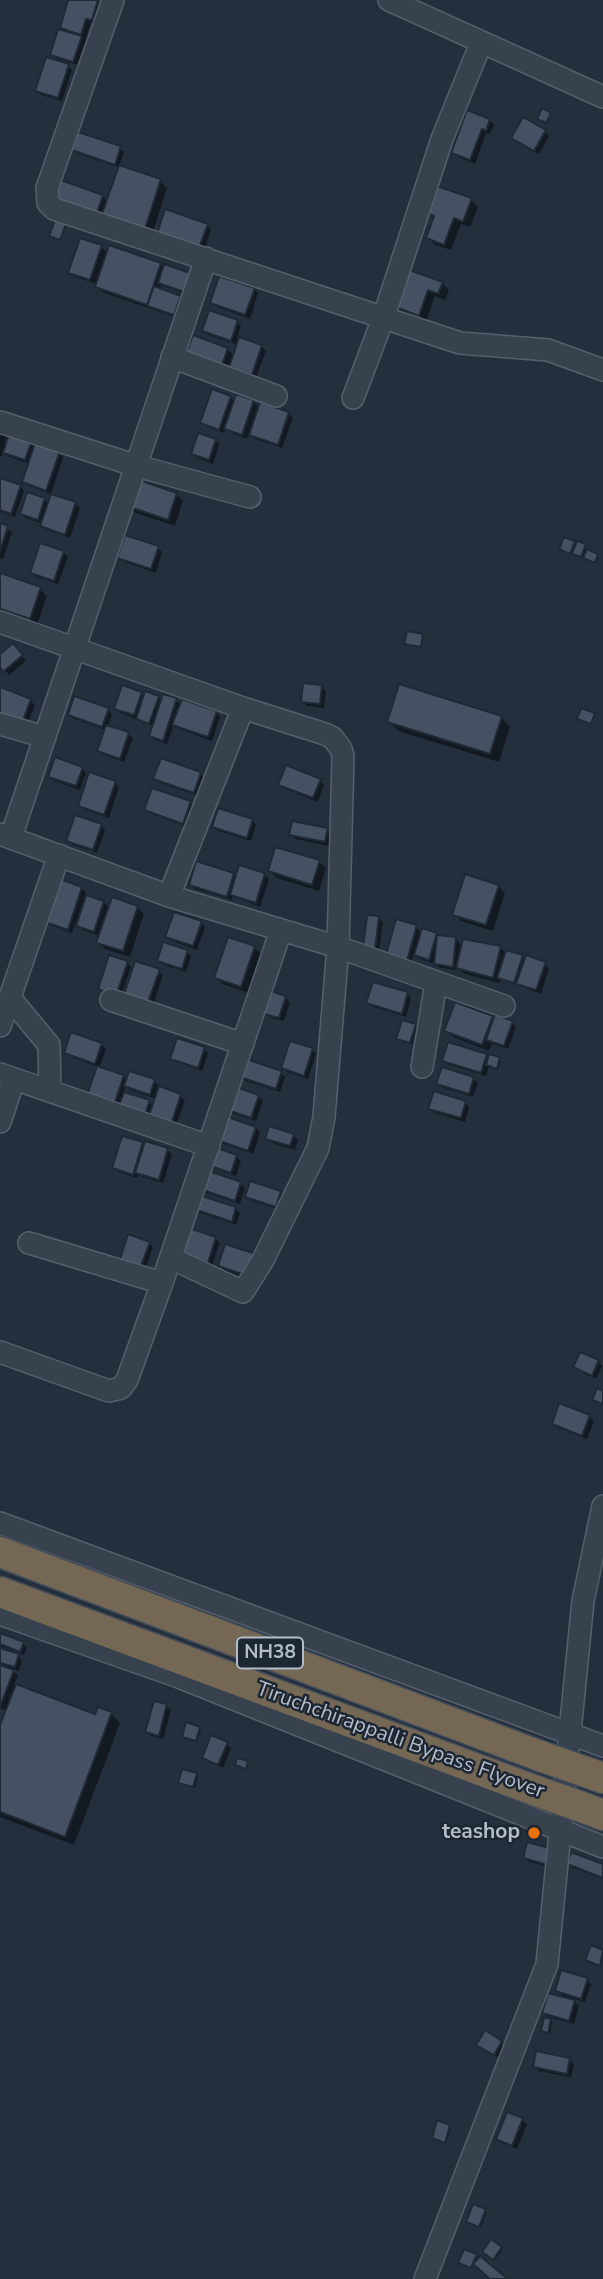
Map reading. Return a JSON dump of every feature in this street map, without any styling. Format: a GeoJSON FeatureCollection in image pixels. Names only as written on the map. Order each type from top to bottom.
{"type":"FeatureCollection","features":[{"type":"Feature","properties":{"kind":"highway","name":"Tiruchchirappalli Bypass Flyover"},"geometry":{"type":"LineString","coordinates":[[0,1552],[593,1775]]}},
{"type":"Feature","properties":{"kind":"highway","name":"Tiruchchirappalli Bypass Flyover"},"geometry":{"type":"LineString","coordinates":[[0,1592],[591,1811]]}},
{"type":"Feature","properties":{"kind":"street"},"geometry":{"type":"LineString","coordinates":[[113,0],[47,188],[48,203],[58,211],[460,342],[548,350],[603,370]]}},
{"type":"Feature","properties":{"kind":"street"},"geometry":{"type":"LineString","coordinates":[[389,0],[603,97]]}},
{"type":"Feature","properties":{"kind":"street"},"geometry":{"type":"LineString","coordinates":[[354,398],[442,139],[481,43]]}},
{"type":"Feature","properties":{"kind":"street"},"geometry":{"type":"LineString","coordinates":[[206,258],[76,648],[6,836],[169,896],[338,947],[504,1006]]}},
{"type":"Feature","properties":{"kind":"street"},"geometry":{"type":"LineString","coordinates":[[172,357],[276,396]]}},
{"type":"Feature","properties":{"kind":"street"},"geometry":{"type":"LineString","coordinates":[[0,422],[136,466],[250,496]]}},
{"type":"Feature","properties":{"kind":"street"},"geometry":{"type":"LineString","coordinates":[[0,622],[243,708],[325,734],[333,738],[343,756],[338,947],[324,1117],[318,1148],[263,1260],[243,1292],[171,1258]]}},
{"type":"Feature","properties":{"kind":"street"},"geometry":{"type":"LineString","coordinates":[[169,896],[243,708]]}},
{"type":"Feature","properties":{"kind":"street"},"geometry":{"type":"LineString","coordinates":[[0,724],[45,737]]}},
{"type":"Feature","properties":{"kind":"street"},"geometry":{"type":"LineString","coordinates":[[0,1026],[59,855]]}},
{"type":"Feature","properties":{"kind":"street"},"geometry":{"type":"LineString","coordinates":[[0,1352],[109,1391],[121,1388],[127,1380],[171,1258],[281,930]]}},
{"type":"Feature","properties":{"kind":"street"},"geometry":{"type":"LineString","coordinates":[[422,1067],[436,983]]}},
{"type":"Feature","properties":{"kind":"street"},"geometry":{"type":"LineString","coordinates":[[10,998],[49,1045],[50,1091]]}},
{"type":"Feature","properties":{"kind":"street"},"geometry":{"type":"LineString","coordinates":[[111,1000],[243,1044]]}},
{"type":"Feature","properties":{"kind":"street"},"geometry":{"type":"LineString","coordinates":[[0,1122],[7,1076],[209,1146]]}},
{"type":"Feature","properties":{"kind":"street"},"geometry":{"type":"LineString","coordinates":[[29,1243],[162,1283]]}},
{"type":"Feature","properties":{"kind":"street"},"geometry":{"type":"LineString","coordinates":[[425,2279],[547,1964],[583,1601],[596,1570],[603,1506]]}},
{"type":"Feature","properties":{"kind":"street"},"geometry":{"type":"LineString","coordinates":[[0,1523],[603,1746]]}},
{"type":"Feature","properties":{"kind":"street"},"geometry":{"type":"LineString","coordinates":[[0,1614],[179,1677],[603,1847]]}},
{"type":"Feature","properties":{"kind":"building"},"geometry":{"type":"Polygon","coordinates":[[[68,0],[98,0],[92,20],[86,19],[81,35],[60,28],[68,0]]]}},
{"type":"Feature","properties":{"kind":"building"},"geometry":{"type":"Polygon","coordinates":[[[58,29],[82,36],[73,62],[50,55],[58,29]]]}},
{"type":"Feature","properties":{"kind":"building"},"geometry":{"type":"Polygon","coordinates":[[[46,57],[69,64],[58,98],[35,91],[46,57]]]}},
{"type":"Feature","properties":{"kind":"building"},"geometry":{"type":"Polygon","coordinates":[[[542,108],[551,113],[546,123],[537,119],[542,108]]]}},
{"type":"Feature","properties":{"kind":"building"},"geometry":{"type":"Polygon","coordinates":[[[467,110],[490,119],[486,131],[482,129],[470,160],[451,153],[467,110]]]}},
{"type":"Feature","properties":{"kind":"building"},"geometry":{"type":"Polygon","coordinates":[[[523,117],[546,130],[534,151],[511,138],[523,117]]]}},
{"type":"Feature","properties":{"kind":"building"},"geometry":{"type":"Polygon","coordinates":[[[78,132],[121,146],[115,165],[72,150],[78,132]]]}},
{"type":"Feature","properties":{"kind":"building"},"geometry":{"type":"Polygon","coordinates":[[[119,165],[161,179],[145,229],[102,214],[119,165]]]}},
{"type":"Feature","properties":{"kind":"building"},"geometry":{"type":"Polygon","coordinates":[[[61,180],[103,195],[96,216],[54,202],[61,180]]]}},
{"type":"Feature","properties":{"kind":"building"},"geometry":{"type":"Polygon","coordinates":[[[434,185],[472,198],[463,222],[454,218],[444,245],[426,238],[434,216],[424,212],[434,185]]]}},
{"type":"Feature","properties":{"kind":"building"},"geometry":{"type":"Polygon","coordinates":[[[165,209],[208,224],[199,248],[157,234],[165,209]]]}},
{"type":"Feature","properties":{"kind":"building"},"geometry":{"type":"Polygon","coordinates":[[[55,220],[66,224],[60,240],[49,236],[55,220]]]}},
{"type":"Feature","properties":{"kind":"building"},"geometry":{"type":"Polygon","coordinates":[[[80,238],[102,245],[90,280],[68,273],[80,238]]]}},
{"type":"Feature","properties":{"kind":"building"},"geometry":{"type":"Polygon","coordinates":[[[109,245],[161,263],[147,305],[95,287],[109,245]]]}},
{"type":"Feature","properties":{"kind":"building"},"geometry":{"type":"Polygon","coordinates":[[[164,264],[190,273],[184,292],[158,283],[164,264]]]}},
{"type":"Feature","properties":{"kind":"building"},"geometry":{"type":"Polygon","coordinates":[[[404,268],[443,282],[438,294],[428,290],[419,316],[390,305],[404,268]]]}},
{"type":"Feature","properties":{"kind":"building"},"geometry":{"type":"Polygon","coordinates":[[[219,276],[255,288],[245,315],[210,303],[219,276]]]}},
{"type":"Feature","properties":{"kind":"building"},"geometry":{"type":"Polygon","coordinates":[[[154,286],[181,296],[174,315],[147,306],[154,286]]]}},
{"type":"Feature","properties":{"kind":"building"},"geometry":{"type":"Polygon","coordinates":[[[209,310],[238,320],[231,341],[202,331],[209,310]]]}},
{"type":"Feature","properties":{"kind":"building"},"geometry":{"type":"Polygon","coordinates":[[[193,335],[228,348],[221,368],[185,356],[193,335]]]}},
{"type":"Feature","properties":{"kind":"building"},"geometry":{"type":"Polygon","coordinates":[[[239,337],[262,345],[252,375],[229,367],[239,337]]]}},
{"type":"Feature","properties":{"kind":"building"},"geometry":{"type":"Polygon","coordinates":[[[212,389],[231,396],[219,430],[200,423],[212,389]]]}},
{"type":"Feature","properties":{"kind":"building"},"geometry":{"type":"Polygon","coordinates":[[[236,394],[254,400],[242,435],[224,429],[236,394]]]}},
{"type":"Feature","properties":{"kind":"building"},"geometry":{"type":"Polygon","coordinates":[[[260,402],[289,412],[278,445],[249,435],[260,402]]]}},
{"type":"Feature","properties":{"kind":"building"},"geometry":{"type":"Polygon","coordinates":[[[9,433],[32,440],[25,460],[3,453],[9,433]]]}},
{"type":"Feature","properties":{"kind":"building"},"geometry":{"type":"Polygon","coordinates":[[[198,433],[216,439],[209,460],[191,454],[198,433]]]}},
{"type":"Feature","properties":{"kind":"building"},"geometry":{"type":"Polygon","coordinates":[[[35,443],[60,451],[46,491],[22,482],[35,443]]]}},
{"type":"Feature","properties":{"kind":"building"},"geometry":{"type":"Polygon","coordinates":[[[0,478],[21,485],[11,514],[0,510],[0,478]]]}},
{"type":"Feature","properties":{"kind":"building"},"geometry":{"type":"Polygon","coordinates":[[[136,479],[177,493],[168,520],[127,506],[136,479]]]}},
{"type":"Feature","properties":{"kind":"building"},"geometry":{"type":"Polygon","coordinates":[[[27,492],[45,498],[38,520],[20,514],[27,492]]]}},
{"type":"Feature","properties":{"kind":"building"},"geometry":{"type":"Polygon","coordinates":[[[51,494],[76,502],[65,535],[40,526],[51,494]]]}},
{"type":"Feature","properties":{"kind":"building"},"geometry":{"type":"Polygon","coordinates":[[[0,523],[8,526],[0,551],[0,523]]]}},
{"type":"Feature","properties":{"kind":"building"},"geometry":{"type":"Polygon","coordinates":[[[125,535],[159,546],[151,569],[117,558],[125,535]]]}},
{"type":"Feature","properties":{"kind":"building"},"geometry":{"type":"Polygon","coordinates":[[[564,537],[575,541],[570,554],[559,549],[564,537]]]}},
{"type":"Feature","properties":{"kind":"building"},"geometry":{"type":"Polygon","coordinates":[[[577,541],[586,544],[581,557],[572,554],[577,541]]]}},
{"type":"Feature","properties":{"kind":"building"},"geometry":{"type":"Polygon","coordinates":[[[40,543],[64,551],[54,581],[30,573],[40,543]]]}},
{"type":"Feature","properties":{"kind":"building"},"geometry":{"type":"Polygon","coordinates":[[[587,549],[598,554],[595,563],[583,558],[587,549]]]}},
{"type":"Feature","properties":{"kind":"building"},"geometry":{"type":"Polygon","coordinates":[[[0,573],[41,587],[30,619],[0,609],[0,573]]]}},
{"type":"Feature","properties":{"kind":"building"},"geometry":{"type":"Polygon","coordinates":[[[407,631],[423,634],[421,647],[404,644],[407,631]]]}},
{"type":"Feature","properties":{"kind":"building"},"geometry":{"type":"Polygon","coordinates":[[[13,643],[23,655],[3,672],[0,667],[0,654],[13,643]]]}},
{"type":"Feature","properties":{"kind":"building"},"geometry":{"type":"Polygon","coordinates":[[[303,683],[322,685],[320,704],[301,702],[303,683]]]}},
{"type":"Feature","properties":{"kind":"building"},"geometry":{"type":"Polygon","coordinates":[[[399,684],[502,716],[490,754],[387,722],[399,684]]]}},
{"type":"Feature","properties":{"kind":"building"},"geometry":{"type":"Polygon","coordinates":[[[122,685],[142,692],[134,715],[114,709],[122,685]]]}},
{"type":"Feature","properties":{"kind":"building"},"geometry":{"type":"Polygon","coordinates":[[[0,687],[31,699],[22,723],[0,715],[0,687]]]}},
{"type":"Feature","properties":{"kind":"building"},"geometry":{"type":"Polygon","coordinates":[[[145,691],[159,696],[149,724],[136,719],[145,691]]]}},
{"type":"Feature","properties":{"kind":"building"},"geometry":{"type":"Polygon","coordinates":[[[163,694],[177,698],[163,741],[149,736],[163,694]]]}},
{"type":"Feature","properties":{"kind":"building"},"geometry":{"type":"Polygon","coordinates":[[[74,696],[109,708],[102,727],[68,715],[74,696]]]}},
{"type":"Feature","properties":{"kind":"building"},"geometry":{"type":"Polygon","coordinates":[[[182,699],[217,711],[208,737],[172,725],[182,699]]]}},
{"type":"Feature","properties":{"kind":"building"},"geometry":{"type":"Polygon","coordinates":[[[581,708],[595,713],[591,724],[577,719],[581,708]]]}},
{"type":"Feature","properties":{"kind":"building"},"geometry":{"type":"Polygon","coordinates":[[[106,725],[129,732],[120,759],[97,751],[106,725]]]}},
{"type":"Feature","properties":{"kind":"building"},"geometry":{"type":"Polygon","coordinates":[[[55,757],[83,767],[76,786],[48,777],[55,757]]]}},
{"type":"Feature","properties":{"kind":"building"},"geometry":{"type":"Polygon","coordinates":[[[161,758],[201,772],[194,793],[153,779],[161,758]]]}},
{"type":"Feature","properties":{"kind":"building"},"geometry":{"type":"Polygon","coordinates":[[[286,765],[321,779],[313,798],[278,785],[286,765]]]}},
{"type":"Feature","properties":{"kind":"building"},"geometry":{"type":"Polygon","coordinates":[[[89,772],[116,781],[104,815],[78,806],[89,772]]]}},
{"type":"Feature","properties":{"kind":"building"},"geometry":{"type":"Polygon","coordinates":[[[152,788],[191,801],[183,824],[144,810],[152,788]]]}},
{"type":"Feature","properties":{"kind":"building"},"geometry":{"type":"Polygon","coordinates":[[[218,808],[253,819],[247,838],[212,827],[218,808]]]}},
{"type":"Feature","properties":{"kind":"building"},"geometry":{"type":"Polygon","coordinates":[[[75,815],[102,824],[93,850],[66,841],[75,815]]]}},
{"type":"Feature","properties":{"kind":"building"},"geometry":{"type":"Polygon","coordinates":[[[292,821],[328,828],[325,842],[289,835],[292,821]]]}},
{"type":"Feature","properties":{"kind":"building"},"geometry":{"type":"Polygon","coordinates":[[[275,847],[320,860],[312,885],[268,871],[275,847]]]}},
{"type":"Feature","properties":{"kind":"building"},"geometry":{"type":"Polygon","coordinates":[[[196,861],[234,873],[227,897],[189,885],[196,861]]]}},
{"type":"Feature","properties":{"kind":"building"},"geometry":{"type":"Polygon","coordinates":[[[239,865],[265,873],[256,903],[230,895],[239,865]]]}},
{"type":"Feature","properties":{"kind":"building"},"geometry":{"type":"Polygon","coordinates":[[[465,874],[499,885],[486,925],[452,915],[465,874]]]}},
{"type":"Feature","properties":{"kind":"building"},"geometry":{"type":"Polygon","coordinates":[[[60,879],[82,887],[68,930],[45,922],[60,879]]]}},
{"type":"Feature","properties":{"kind":"building"},"geometry":{"type":"Polygon","coordinates":[[[86,895],[104,901],[94,932],[76,926],[86,895]]]}},
{"type":"Feature","properties":{"kind":"building"},"geometry":{"type":"Polygon","coordinates":[[[112,897],[138,906],[123,951],[96,943],[112,897]]]}},
{"type":"Feature","properties":{"kind":"building"},"geometry":{"type":"Polygon","coordinates":[[[174,912],[202,921],[193,946],[165,937],[174,912]]]}},
{"type":"Feature","properties":{"kind":"building"},"geometry":{"type":"Polygon","coordinates":[[[367,915],[379,916],[375,950],[363,948],[367,915]]]}},
{"type":"Feature","properties":{"kind":"building"},"geometry":{"type":"Polygon","coordinates":[[[396,919],[417,925],[407,961],[386,955],[396,919]]]}},
{"type":"Feature","properties":{"kind":"building"},"geometry":{"type":"Polygon","coordinates":[[[422,928],[437,933],[429,960],[414,955],[422,928]]]}},
{"type":"Feature","properties":{"kind":"building"},"geometry":{"type":"Polygon","coordinates":[[[437,935],[456,937],[453,967],[434,964],[437,935]]]}},
{"type":"Feature","properties":{"kind":"building"},"geometry":{"type":"Polygon","coordinates":[[[228,937],[255,946],[241,987],[214,978],[228,937]]]}},
{"type":"Feature","properties":{"kind":"building"},"geometry":{"type":"Polygon","coordinates":[[[463,939],[501,946],[493,978],[456,968],[463,939]]]}},
{"type":"Feature","properties":{"kind":"building"},"geometry":{"type":"Polygon","coordinates":[[[163,942],[188,950],[182,969],[157,961],[163,942]]]}},
{"type":"Feature","properties":{"kind":"building"},"geometry":{"type":"Polygon","coordinates":[[[506,950],[523,955],[514,983],[497,978],[506,950]]]}},
{"type":"Feature","properties":{"kind":"building"},"geometry":{"type":"Polygon","coordinates":[[[109,955],[128,961],[116,996],[98,989],[109,955]]]}},
{"type":"Feature","properties":{"kind":"building"},"geometry":{"type":"Polygon","coordinates":[[[526,955],[546,962],[536,990],[516,984],[526,955]]]}},
{"type":"Feature","properties":{"kind":"building"},"geometry":{"type":"Polygon","coordinates":[[[135,961],[160,969],[148,1002],[124,994],[135,961]]]}},
{"type":"Feature","properties":{"kind":"building"},"geometry":{"type":"Polygon","coordinates":[[[373,982],[408,992],[402,1014],[366,1003],[373,982]]]}},
{"type":"Feature","properties":{"kind":"building"},"geometry":{"type":"Polygon","coordinates":[[[271,991],[286,996],[279,1018],[264,1014],[271,991]]]}},
{"type":"Feature","properties":{"kind":"building"},"geometry":{"type":"Polygon","coordinates":[[[455,1002],[493,1016],[482,1045],[444,1031],[455,1002]]]}},
{"type":"Feature","properties":{"kind":"building"},"geometry":{"type":"Polygon","coordinates":[[[495,1014],[513,1021],[504,1046],[486,1040],[495,1014]]]}},
{"type":"Feature","properties":{"kind":"building"},"geometry":{"type":"Polygon","coordinates":[[[402,1020],[416,1024],[410,1043],[396,1039],[402,1020]]]}},
{"type":"Feature","properties":{"kind":"building"},"geometry":{"type":"Polygon","coordinates":[[[71,1032],[102,1043],[95,1064],[64,1053],[71,1032]]]}},
{"type":"Feature","properties":{"kind":"building"},"geometry":{"type":"Polygon","coordinates":[[[177,1038],[205,1047],[198,1068],[170,1059],[177,1038]]]}},
{"type":"Feature","properties":{"kind":"building"},"geometry":{"type":"Polygon","coordinates":[[[290,1041],[313,1048],[304,1076],[281,1068],[290,1041]]]}},
{"type":"Feature","properties":{"kind":"building"},"geometry":{"type":"Polygon","coordinates":[[[448,1042],[487,1054],[481,1073],[442,1061],[448,1042]]]}},
{"type":"Feature","properties":{"kind":"building"},"geometry":{"type":"Polygon","coordinates":[[[489,1054],[500,1057],[497,1069],[486,1065],[489,1054]]]}},
{"type":"Feature","properties":{"kind":"building"},"geometry":{"type":"Polygon","coordinates":[[[246,1059],[282,1071],[276,1089],[240,1077],[246,1059]]]}},
{"type":"Feature","properties":{"kind":"building"},"geometry":{"type":"Polygon","coordinates":[[[97,1066],[124,1075],[113,1108],[86,1098],[97,1066]]]}},
{"type":"Feature","properties":{"kind":"building"},"geometry":{"type":"Polygon","coordinates":[[[442,1067],[474,1077],[469,1094],[436,1084],[442,1067]]]}},
{"type":"Feature","properties":{"kind":"building"},"geometry":{"type":"Polygon","coordinates":[[[129,1071],[155,1079],[150,1095],[124,1086],[129,1071]]]}},
{"type":"Feature","properties":{"kind":"building"},"geometry":{"type":"Polygon","coordinates":[[[159,1086],[181,1094],[171,1125],[148,1118],[159,1086]]]}},
{"type":"Feature","properties":{"kind":"building"},"geometry":{"type":"Polygon","coordinates":[[[233,1086],[259,1095],[251,1118],[225,1109],[233,1086]]]}},
{"type":"Feature","properties":{"kind":"building"},"geometry":{"type":"Polygon","coordinates":[[[434,1091],[466,1101],[461,1118],[428,1109],[434,1091]]]}},
{"type":"Feature","properties":{"kind":"building"},"geometry":{"type":"Polygon","coordinates":[[[124,1092],[150,1100],[144,1117],[118,1108],[124,1092]]]}},
{"type":"Feature","properties":{"kind":"building"},"geometry":{"type":"Polygon","coordinates":[[[222,1115],[256,1127],[248,1151],[214,1139],[222,1115]]]}},
{"type":"Feature","properties":{"kind":"building"},"geometry":{"type":"Polygon","coordinates":[[[269,1126],[294,1134],[290,1146],[265,1139],[269,1126]]]}},
{"type":"Feature","properties":{"kind":"building"},"geometry":{"type":"Polygon","coordinates":[[[122,1136],[143,1142],[133,1175],[112,1168],[122,1136]]]}},
{"type":"Feature","properties":{"kind":"building"},"geometry":{"type":"Polygon","coordinates":[[[145,1141],[168,1148],[159,1180],[135,1173],[145,1141]]]}},
{"type":"Feature","properties":{"kind":"building"},"geometry":{"type":"Polygon","coordinates":[[[211,1146],[237,1155],[231,1173],[205,1164],[211,1146]]]}},
{"type":"Feature","properties":{"kind":"building"},"geometry":{"type":"Polygon","coordinates":[[[206,1170],[241,1182],[235,1201],[200,1189],[206,1170]]]}},
{"type":"Feature","properties":{"kind":"building"},"geometry":{"type":"Polygon","coordinates":[[[250,1181],[281,1191],[276,1207],[245,1197],[250,1181]]]}},
{"type":"Feature","properties":{"kind":"building"},"geometry":{"type":"Polygon","coordinates":[[[196,1194],[236,1207],[232,1222],[191,1208],[196,1194]]]}},
{"type":"Feature","properties":{"kind":"building"},"geometry":{"type":"Polygon","coordinates":[[[186,1227],[216,1237],[208,1263],[177,1252],[186,1227]]]}},
{"type":"Feature","properties":{"kind":"building"},"geometry":{"type":"Polygon","coordinates":[[[128,1234],[150,1242],[141,1266],[120,1259],[128,1234]]]}},
{"type":"Feature","properties":{"kind":"building"},"geometry":{"type":"Polygon","coordinates":[[[225,1244],[256,1254],[248,1276],[218,1266],[225,1244]]]}},
{"type":"Feature","properties":{"kind":"building"},"geometry":{"type":"Polygon","coordinates":[[[580,1352],[599,1360],[592,1376],[573,1367],[580,1352]]]}},
{"type":"Feature","properties":{"kind":"building"},"geometry":{"type":"Polygon","coordinates":[[[597,1388],[603,1391],[603,1404],[592,1400],[597,1388]]]}},
{"type":"Feature","properties":{"kind":"building"},"geometry":{"type":"Polygon","coordinates":[[[559,1403],[590,1415],[582,1436],[552,1424],[559,1403]]]}},
{"type":"Feature","properties":{"kind":"building"},"geometry":{"type":"Polygon","coordinates":[[[0,1633],[24,1642],[20,1652],[0,1644],[0,1633]]]}},
{"type":"Feature","properties":{"kind":"building"},"geometry":{"type":"Polygon","coordinates":[[[0,1648],[19,1654],[15,1667],[0,1663],[0,1648]]]}},
{"type":"Feature","properties":{"kind":"building"},"geometry":{"type":"Polygon","coordinates":[[[0,1665],[14,1670],[0,1707],[0,1665]]]}},
{"type":"Feature","properties":{"kind":"building"},"geometry":{"type":"Polygon","coordinates":[[[16,1684],[95,1714],[98,1707],[112,1712],[65,1837],[0,1812],[0,1725],[16,1684]]]}},
{"type":"Feature","properties":{"kind":"building"},"geometry":{"type":"Polygon","coordinates":[[[154,1701],[167,1704],[159,1736],[145,1732],[154,1701]]]}},
{"type":"Feature","properties":{"kind":"building"},"geometry":{"type":"Polygon","coordinates":[[[186,1722],[200,1727],[196,1741],[182,1737],[186,1722]]]}},
{"type":"Feature","properties":{"kind":"building"},"geometry":{"type":"Polygon","coordinates":[[[211,1735],[228,1742],[218,1765],[202,1758],[211,1735]]]}},
{"type":"Feature","properties":{"kind":"building"},"geometry":{"type":"Polygon","coordinates":[[[237,1758],[248,1761],[246,1769],[235,1765],[237,1758]]]}},
{"type":"Feature","properties":{"kind":"building"},"geometry":{"type":"Polygon","coordinates":[[[182,1769],[197,1773],[193,1787],[178,1783],[182,1769]]]}},
{"type":"Feature","properties":{"kind":"building"},"geometry":{"type":"Polygon","coordinates":[[[527,1842],[556,1850],[552,1866],[523,1858],[527,1842]]]}},
{"type":"Feature","properties":{"kind":"building"},"geometry":{"type":"Polygon","coordinates":[[[571,1852],[603,1864],[603,1878],[567,1864],[571,1852]]]}},
{"type":"Feature","properties":{"kind":"building"},"geometry":{"type":"Polygon","coordinates":[[[591,1945],[603,1950],[600,1966],[585,1960],[591,1945]]]}},
{"type":"Feature","properties":{"kind":"building"},"geometry":{"type":"Polygon","coordinates":[[[561,1970],[588,1978],[581,1999],[555,1991],[561,1970]]]}},
{"type":"Feature","properties":{"kind":"building"},"geometry":{"type":"Polygon","coordinates":[[[548,1993],[575,2000],[569,2021],[542,2013],[548,1993]]]}},
{"type":"Feature","properties":{"kind":"building"},"geometry":{"type":"Polygon","coordinates":[[[544,2017],[551,2019],[548,2033],[541,2031],[544,2017]]]}},
{"type":"Feature","properties":{"kind":"building"},"geometry":{"type":"Polygon","coordinates":[[[485,2030],[502,2041],[494,2055],[476,2045],[485,2030]]]}},
{"type":"Feature","properties":{"kind":"building"},"geometry":{"type":"Polygon","coordinates":[[[536,2051],[570,2058],[567,2074],[533,2067],[536,2051]]]}},
{"type":"Feature","properties":{"kind":"building"},"geometry":{"type":"Polygon","coordinates":[[[507,2112],[523,2118],[512,2146],[496,2139],[507,2112]]]}},
{"type":"Feature","properties":{"kind":"building"},"geometry":{"type":"Polygon","coordinates":[[[437,2120],[450,2125],[445,2143],[432,2138],[437,2120]]]}},
{"type":"Feature","properties":{"kind":"building"},"geometry":{"type":"Polygon","coordinates":[[[473,2204],[486,2209],[479,2227],[466,2222],[473,2204]]]}},
{"type":"Feature","properties":{"kind":"building"},"geometry":{"type":"Polygon","coordinates":[[[491,2239],[502,2247],[493,2260],[482,2252],[491,2239]]]}},
{"type":"Feature","properties":{"kind":"building"},"geometry":{"type":"Polygon","coordinates":[[[464,2249],[477,2254],[471,2268],[458,2263],[464,2249]]]}},
{"type":"Feature","properties":{"kind":"building"},"geometry":{"type":"Polygon","coordinates":[[[480,2256],[508,2279],[490,2279],[473,2264],[480,2256]]]}},
{"type":"Feature","properties":{"kind":"place","name":"teashop"},"geometry":{"type":"Point","coordinates":[534,1833]}}]}
